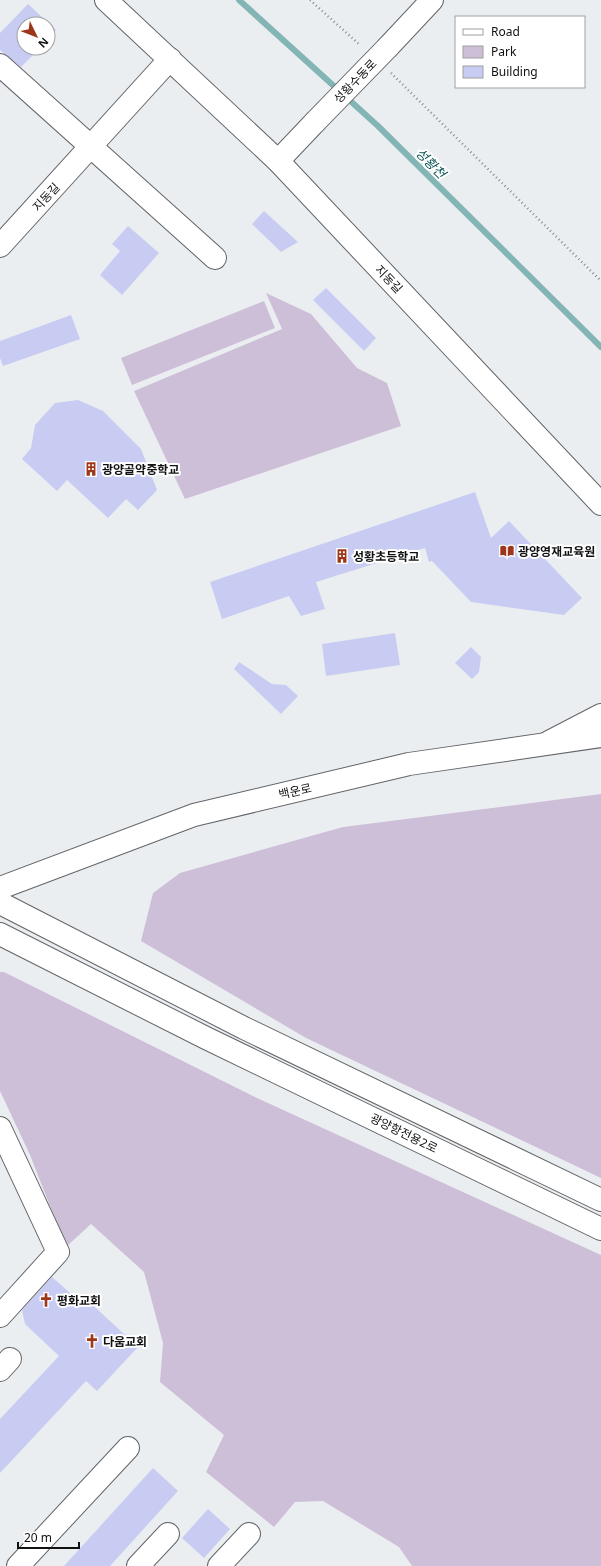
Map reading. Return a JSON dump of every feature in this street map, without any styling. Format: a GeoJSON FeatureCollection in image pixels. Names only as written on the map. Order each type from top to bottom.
{"type":"FeatureCollection","features":[{"type":"Feature","properties":{"kind":"main road","name":"지동길"},"geometry":{"type":"LineString","coordinates":[[106,0],[278,161],[601,504]]}},
{"type":"Feature","properties":{"kind":"main road","name":"성황수동로"},"geometry":{"type":"LineString","coordinates":[[278,161],[432,0]]}},
{"type":"Feature","properties":{"kind":"main road","name":"지동길"},"geometry":{"type":"LineString","coordinates":[[0,246],[170,60]]}},
{"type":"Feature","properties":{"kind":"main road"},"geometry":{"type":"LineString","coordinates":[[0,65],[91,148],[216,258]]}},
{"type":"Feature","properties":{"kind":"main road"},"geometry":{"type":"LineString","coordinates":[[547,744],[601,715]]}},
{"type":"Feature","properties":{"kind":"main road","name":"백운로"},"geometry":{"type":"LineString","coordinates":[[0,888],[194,815],[409,764],[601,736]]}},
{"type":"Feature","properties":{"kind":"main road"},"geometry":{"type":"LineString","coordinates":[[0,903],[244,1028],[601,1200]]}},
{"type":"Feature","properties":{"kind":"main road","name":"광양항전용2로"},"geometry":{"type":"LineString","coordinates":[[0,934],[206,1038],[601,1229]]}},
{"type":"Feature","properties":{"kind":"main road"},"geometry":{"type":"LineString","coordinates":[[0,1128],[58,1252],[0,1316]]}},
{"type":"Feature","properties":{"kind":"main road"},"geometry":{"type":"LineString","coordinates":[[18,1566],[128,1448]]}},
{"type":"Feature","properties":{"kind":"main road"},"geometry":{"type":"LineString","coordinates":[[138,1566],[168,1534]]}},
{"type":"Feature","properties":{"kind":"main road"},"geometry":{"type":"LineString","coordinates":[[219,1566],[249,1534]]}},
{"type":"Feature","properties":{"kind":"path"},"geometry":{"type":"LineString","coordinates":[[310,0],[363,48]]}},
{"type":"Feature","properties":{"kind":"path"},"geometry":{"type":"LineString","coordinates":[[386,69],[601,281]]}},
{"type":"Feature","properties":{"kind":"green space"},"geometry":{"type":"Polygon","coordinates":[[[266,293],[311,314],[357,368],[387,383],[401,426],[185,499],[134,391],[282,329],[266,293]]]}},
{"type":"Feature","properties":{"kind":"green space"},"geometry":{"type":"Polygon","coordinates":[[[264,301],[275,328],[132,385],[121,358],[264,301]]]}},
{"type":"Feature","properties":{"kind":"green space"},"geometry":{"type":"Polygon","coordinates":[[[601,794],[601,1178],[306,1038],[141,941],[153,893],[180,873],[343,827],[601,794]]]}},
{"type":"Feature","properties":{"kind":"green space"},"geometry":{"type":"Polygon","coordinates":[[[0,972],[4,972],[257,1098],[601,1255],[601,1566],[412,1566],[399,1547],[323,1501],[295,1502],[274,1527],[206,1472],[224,1435],[160,1382],[163,1343],[144,1272],[91,1224],[66,1247],[30,1155],[0,1091],[0,972]]]}},
{"type":"Feature","properties":{"kind":"building"},"geometry":{"type":"Polygon","coordinates":[[[28,4],[41,16],[16,16],[28,4]]]}},
{"type":"Feature","properties":{"kind":"building"},"geometry":{"type":"Polygon","coordinates":[[[16,16],[16,56],[32,56],[21,67],[0,50],[0,33],[16,16]]]}},
{"type":"Feature","properties":{"kind":"building"},"geometry":{"type":"Polygon","coordinates":[[[264,211],[298,242],[281,252],[252,224],[264,211]]]}},
{"type":"Feature","properties":{"kind":"building"},"geometry":{"type":"Polygon","coordinates":[[[128,226],[159,253],[122,295],[100,275],[120,251],[112,244],[128,226]]]}},
{"type":"Feature","properties":{"kind":"building"},"geometry":{"type":"Polygon","coordinates":[[[326,288],[376,338],[364,351],[313,300],[326,288]]]}},
{"type":"Feature","properties":{"kind":"building"},"geometry":{"type":"Polygon","coordinates":[[[71,315],[80,339],[3,366],[0,358],[0,341],[71,315]]]}},
{"type":"Feature","properties":{"kind":"building","name":"광양골약중학교"},"geometry":{"type":"Polygon","coordinates":[[[78,400],[103,411],[141,449],[157,490],[138,510],[126,499],[108,518],[67,480],[57,491],[22,459],[31,448],[35,425],[55,403],[78,400]]]}},
{"type":"Feature","properties":{"kind":"building","name":"성황초등학교"},"geometry":{"type":"Polygon","coordinates":[[[475,492],[491,538],[509,521],[582,598],[564,615],[471,602],[432,561],[429,562],[425,548],[316,582],[325,609],[301,616],[289,596],[222,619],[210,582],[475,492]]]}},
{"type":"Feature","properties":{"kind":"building"},"geometry":{"type":"Polygon","coordinates":[[[395,633],[400,665],[326,676],[322,644],[395,633]]]}},
{"type":"Feature","properties":{"kind":"building"},"geometry":{"type":"Polygon","coordinates":[[[471,647],[481,657],[479,672],[472,679],[455,663],[471,647]]]}},
{"type":"Feature","properties":{"kind":"building"},"geometry":{"type":"Polygon","coordinates":[[[239,662],[272,684],[286,685],[298,696],[281,714],[234,669],[239,662]]]}},
{"type":"Feature","properties":{"kind":"building"},"geometry":{"type":"Polygon","coordinates":[[[52,1277],[78,1300],[83,1296],[138,1347],[97,1391],[86,1381],[0,1473],[0,1419],[59,1356],[25,1324],[22,1310],[52,1277]]]}},
{"type":"Feature","properties":{"kind":"building"},"geometry":{"type":"Polygon","coordinates":[[[153,1468],[178,1491],[110,1566],[64,1566],[153,1468]]]}},
{"type":"Feature","properties":{"kind":"building"},"geometry":{"type":"Polygon","coordinates":[[[208,1509],[230,1529],[204,1558],[182,1538],[208,1509]]]}},
{"type":"Feature","properties":{"kind":"waterway","name":"성황천"},"geometry":{"type":"LineString","coordinates":[[239,0],[378,126],[601,347]]}},
{"type":"Feature","properties":{"kind":"place","name":"광양골약중학교"},"geometry":{"type":"Point","coordinates":[91,469]}},
{"type":"Feature","properties":{"kind":"place","name":"광양영재교육원"},"geometry":{"type":"Point","coordinates":[507,551]}},
{"type":"Feature","properties":{"kind":"place","name":"성황초등학교"},"geometry":{"type":"Point","coordinates":[342,556]}},
{"type":"Feature","properties":{"kind":"place","name":"평화교회"},"geometry":{"type":"Point","coordinates":[46,1300]}},
{"type":"Feature","properties":{"kind":"place","name":"다움교회"},"geometry":{"type":"Point","coordinates":[92,1341]}}]}
